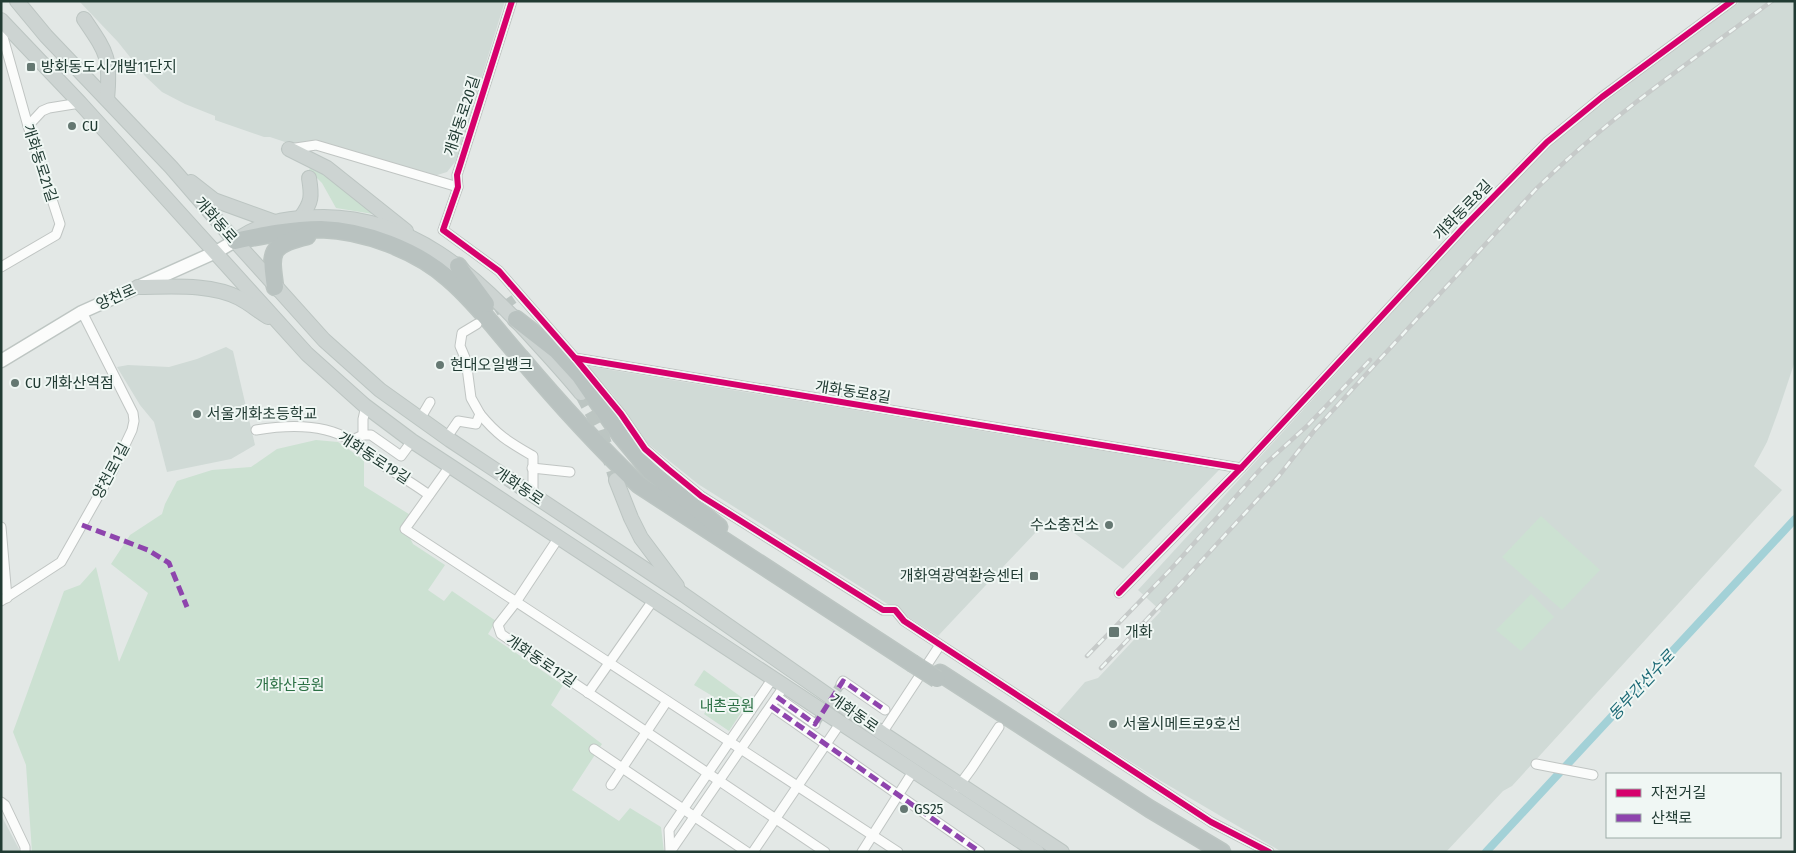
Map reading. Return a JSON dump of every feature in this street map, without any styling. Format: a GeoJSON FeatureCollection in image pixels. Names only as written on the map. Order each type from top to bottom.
{"type":"FeatureCollection","features":[{"type":"Feature","properties":{"kind":"highway"},"geometry":{"type":"LineString","coordinates":[[234,242],[303,230],[334,230],[372,238],[392,245],[435,267],[450,279],[473,303],[567,412],[605,453],[639,485],[982,704],[1203,852]]}},
{"type":"Feature","properties":{"kind":"highway"},"geometry":{"type":"LineString","coordinates":[[275,287],[271,261],[273,252],[279,246],[334,230]]}},
{"type":"Feature","properties":{"kind":"highway"},"geometry":{"type":"LineString","coordinates":[[458,266],[505,328],[577,414],[612,451],[645,480],[913,660]]}},
{"type":"Feature","properties":{"kind":"highway"},"geometry":{"type":"LineString","coordinates":[[516,320],[557,351],[579,375],[621,436],[650,471],[741,544]]}},
{"type":"Feature","properties":{"kind":"highway"},"geometry":{"type":"LineString","coordinates":[[1031,736],[1222,852]]}},
{"type":"Feature","properties":{"kind":"main road","name":"개화동로"},"geometry":{"type":"LineString","coordinates":[[7,1],[46,36],[107,98],[171,167],[234,242],[275,287],[331,346],[380,390],[446,437],[684,595],[882,733],[956,790],[991,823],[1037,852]]}},
{"type":"Feature","properties":{"kind":"main road","name":"개화동로"},"geometry":{"type":"LineString","coordinates":[[18,1],[46,36]]}},
{"type":"Feature","properties":{"kind":"main road"},"geometry":{"type":"LineString","coordinates":[[84,19],[104,48],[107,57],[109,67],[107,98]]}},
{"type":"Feature","properties":{"kind":"main road","name":"개화동로"},"geometry":{"type":"LineString","coordinates":[[1,20],[80,103],[307,354],[366,406],[412,441],[654,599],[778,686],[841,722],[914,770],[1016,822],[1062,852]]}},
{"type":"Feature","properties":{"kind":"main road"},"geometry":{"type":"LineString","coordinates":[[289,149],[327,168],[342,178],[414,238]]}},
{"type":"Feature","properties":{"kind":"main road"},"geometry":{"type":"LineString","coordinates":[[171,167],[214,200],[275,222]]}},
{"type":"Feature","properties":{"kind":"main road"},"geometry":{"type":"LineString","coordinates":[[300,217],[311,198],[308,178]]}},
{"type":"Feature","properties":{"kind":"main road"},"geometry":{"type":"LineString","coordinates":[[234,242],[258,227],[300,217],[332,217],[363,221],[414,238],[436,250],[458,266],[495,298],[581,393]]}},
{"type":"Feature","properties":{"kind":"main road","name":"양천로"},"geometry":{"type":"LineString","coordinates":[[1,361],[82,312],[216,252],[234,242]]}},
{"type":"Feature","properties":{"kind":"main road"},"geometry":{"type":"LineString","coordinates":[[138,287],[182,286],[219,291],[239,298],[256,310],[279,322]]}},
{"type":"Feature","properties":{"kind":"main road"},"geometry":{"type":"LineString","coordinates":[[616,480],[641,538],[684,595]]}},
{"type":"Feature","properties":{"kind":"main road"},"geometry":{"type":"LineString","coordinates":[[991,823],[990,820],[993,817],[1009,825],[1016,822]]}},
{"type":"Feature","properties":{"kind":"street","name":"개화동로20길"},"geometry":{"type":"LineString","coordinates":[[512,1],[457,175],[458,187],[443,230],[499,271],[517,296],[575,358]]}},
{"type":"Feature","properties":{"kind":"street","name":"개화동로8길"},"geometry":{"type":"LineString","coordinates":[[1119,594],[1241,468],[1464,226],[1547,142],[1602,97],[1732,1]]}},
{"type":"Feature","properties":{"kind":"street","name":"개화동로21길"},"geometry":{"type":"LineString","coordinates":[[1,30],[28,126],[60,224],[56,235],[1,267]]}},
{"type":"Feature","properties":{"kind":"street"},"geometry":{"type":"LineString","coordinates":[[28,126],[42,111],[80,103]]}},
{"type":"Feature","properties":{"kind":"street"},"geometry":{"type":"LineString","coordinates":[[289,149],[316,145],[458,187]]}},
{"type":"Feature","properties":{"kind":"street","name":"양천로1길"},"geometry":{"type":"LineString","coordinates":[[4,600],[61,562],[113,470],[132,430],[134,420],[132,413],[82,312]]}},
{"type":"Feature","properties":{"kind":"street"},"geometry":{"type":"LineString","coordinates":[[477,324],[462,333],[460,346],[466,360],[471,398],[480,414],[494,432],[533,456],[533,495]]}},
{"type":"Feature","properties":{"kind":"street"},"geometry":{"type":"LineString","coordinates":[[575,358],[621,414],[645,449],[701,496],[883,610],[895,610],[904,621],[1211,822],[1269,852]]}},
{"type":"Feature","properties":{"kind":"street","name":"개화동로8길"},"geometry":{"type":"LineString","coordinates":[[575,358],[1241,468]]}},
{"type":"Feature","properties":{"kind":"street"},"geometry":{"type":"LineString","coordinates":[[420,418],[430,402]]}},
{"type":"Feature","properties":{"kind":"street"},"geometry":{"type":"LineString","coordinates":[[363,435],[363,418],[366,406]]}},
{"type":"Feature","properties":{"kind":"street"},"geometry":{"type":"LineString","coordinates":[[446,437],[458,421],[476,424],[480,414]]}},
{"type":"Feature","properties":{"kind":"street","name":"개화동로19길"},"geometry":{"type":"LineString","coordinates":[[256,430],[279,426],[331,431],[350,441],[429,495]]}},
{"type":"Feature","properties":{"kind":"street"},"geometry":{"type":"LineString","coordinates":[[350,441],[363,435],[371,435],[401,456]]}},
{"type":"Feature","properties":{"kind":"street"},"geometry":{"type":"LineString","coordinates":[[391,470],[412,441]]}},
{"type":"Feature","properties":{"kind":"street"},"geometry":{"type":"LineString","coordinates":[[450,466],[405,529],[898,852]]}},
{"type":"Feature","properties":{"kind":"street"},"geometry":{"type":"LineString","coordinates":[[532,468],[570,472]]}},
{"type":"Feature","properties":{"kind":"street"},"geometry":{"type":"LineString","coordinates":[[1,527],[4,600]]}},
{"type":"Feature","properties":{"kind":"street","name":"개화동로17길"},"geometry":{"type":"LineString","coordinates":[[559,537],[516,602],[498,625],[501,634],[588,693]]}},
{"type":"Feature","properties":{"kind":"street"},"geometry":{"type":"LineString","coordinates":[[654,599],[588,693],[825,852]]}},
{"type":"Feature","properties":{"kind":"street"},"geometry":{"type":"LineString","coordinates":[[882,733],[940,645]]}},
{"type":"Feature","properties":{"kind":"street"},"geometry":{"type":"LineString","coordinates":[[841,684],[843,681],[886,710]]}},
{"type":"Feature","properties":{"kind":"street"},"geometry":{"type":"LineString","coordinates":[[671,851],[771,706],[778,686]]}},
{"type":"Feature","properties":{"kind":"street"},"geometry":{"type":"LineString","coordinates":[[778,686],[815,724]]}},
{"type":"Feature","properties":{"kind":"street"},"geometry":{"type":"LineString","coordinates":[[671,851],[669,830],[730,741],[778,686]]}},
{"type":"Feature","properties":{"kind":"street"},"geometry":{"type":"LineString","coordinates":[[611,785],[667,700]]}},
{"type":"Feature","properties":{"kind":"street"},"geometry":{"type":"LineString","coordinates":[[771,706],[980,852]]}},
{"type":"Feature","properties":{"kind":"street"},"geometry":{"type":"LineString","coordinates":[[753,852],[841,722]]}},
{"type":"Feature","properties":{"kind":"street"},"geometry":{"type":"LineString","coordinates":[[956,790],[999,727]]}},
{"type":"Feature","properties":{"kind":"street"},"geometry":{"type":"LineString","coordinates":[[594,750],[747,852]]}},
{"type":"Feature","properties":{"kind":"street"},"geometry":{"type":"LineString","coordinates":[[1536,764],[1589,774]]}},
{"type":"Feature","properties":{"kind":"street"},"geometry":{"type":"LineString","coordinates":[[862,852],[914,770]]}},
{"type":"Feature","properties":{"kind":"street"},"geometry":{"type":"LineString","coordinates":[[1,802],[25,847],[25,852]]}},
{"type":"Feature","properties":{"kind":"shaded area"},"geometry":{"type":"Polygon","coordinates":[[[79,1],[505,1],[455,162],[447,172],[434,176],[315,143],[294,145],[215,120],[215,116],[162,92],[145,76],[118,42],[79,1]]]}},
{"type":"Feature","properties":{"kind":"shaded area"},"geometry":{"type":"Polygon","coordinates":[[[1741,1],[1795,1],[1795,361],[1767,442],[1754,466],[1782,490],[1512,786],[1503,791],[1446,852],[1282,852],[1161,781],[1056,715],[1085,682],[1098,678],[1161,611],[1138,590],[1510,184],[1543,152],[1594,110],[1741,1]]]}},
{"type":"Feature","properties":{"kind":"shaded area","name":"서울개화초등학교"},"geometry":{"type":"Polygon","coordinates":[[[226,347],[233,351],[255,445],[231,459],[167,472],[154,422],[140,405],[117,367],[128,365],[169,367],[197,359],[226,347]]]}},
{"type":"Feature","properties":{"kind":"shaded area"},"geometry":{"type":"Polygon","coordinates":[[[587,366],[1219,470],[1123,569],[1051,516],[938,636],[698,484],[647,443],[613,395],[587,366]]]}},
{"type":"Feature","properties":{"kind":"shaded area"},"geometry":{"type":"Polygon","coordinates":[[[1,815],[19,849],[19,852],[1,852],[1,815]]]}},
{"type":"Feature","properties":{"kind":"green space"},"geometry":{"type":"Polygon","coordinates":[[[311,166],[340,186],[373,214],[336,208],[322,183],[309,170],[311,166]]]}},
{"type":"Feature","properties":{"kind":"green space","name":"개화산공원"},"geometry":{"type":"Polygon","coordinates":[[[316,440],[338,442],[364,460],[364,486],[412,516],[406,530],[413,544],[445,565],[428,590],[444,601],[452,591],[496,621],[488,634],[563,685],[551,705],[602,744],[572,790],[619,821],[630,808],[661,827],[664,852],[32,852],[26,765],[13,732],[64,591],[80,585],[96,567],[119,662],[148,593],[111,564],[130,535],[162,514],[177,481],[212,470],[251,467],[277,449],[316,440]]]}},
{"type":"Feature","properties":{"kind":"green space"},"geometry":{"type":"Polygon","coordinates":[[[1541,516],[1600,570],[1562,610],[1502,557],[1541,516]]]}},
{"type":"Feature","properties":{"kind":"green space"},"geometry":{"type":"Polygon","coordinates":[[[1531,594],[1554,617],[1521,651],[1496,630],[1531,594]]]}},
{"type":"Feature","properties":{"kind":"green space","name":"내촌공원"},"geometry":{"type":"Polygon","coordinates":[[[704,670],[748,702],[729,731],[704,714],[714,697],[694,685],[704,670]]]}},
{"type":"Feature","properties":{"kind":"waterway","name":"동부간선수로"},"geometry":{"type":"LineString","coordinates":[[1486,852],[1795,519]]}},
{"type":"Feature","properties":{"kind":"tunnel"},"geometry":{"type":"LineString","coordinates":[[484,319],[514,299]]}},
{"type":"Feature","properties":{"kind":"tunnel"},"geometry":{"type":"LineString","coordinates":[[581,393],[600,428],[616,480]]}},
{"type":"Feature","properties":{"kind":"tunnel"},"geometry":{"type":"LineString","coordinates":[[815,724],[841,684]]}},
{"type":"Feature","properties":{"kind":"railway"},"geometry":{"type":"LineString","coordinates":[[1101,668],[1278,477],[1314,431],[1536,189],[1563,163],[1621,114],[1772,1]]}},
{"type":"Feature","properties":{"kind":"railway"},"geometry":{"type":"LineString","coordinates":[[1087,656],[1170,570],[1265,464],[1307,426],[1370,360]]}},
{"type":"Feature","properties":{"kind":"marked path"},"geometry":{"type":"LineString","coordinates":[[82,525],[148,550],[169,563],[187,607]]}},
{"type":"Feature","properties":{"kind":"marked path"},"geometry":{"type":"LineString","coordinates":[[777,697],[815,724],[843,681],[885,710]]}},
{"type":"Feature","properties":{"kind":"marked path"},"geometry":{"type":"LineString","coordinates":[[771,706],[980,852]]}},
{"type":"Feature","properties":{"kind":"cycle path"},"geometry":{"type":"LineString","coordinates":[[512,1],[457,175],[458,187],[443,230],[499,271],[575,358],[1241,468]]}},
{"type":"Feature","properties":{"kind":"cycle path"},"geometry":{"type":"LineString","coordinates":[[1119,593],[1241,468],[1464,227],[1547,142],[1602,97],[1732,1]]}},
{"type":"Feature","properties":{"kind":"cycle path"},"geometry":{"type":"LineString","coordinates":[[575,358],[621,414],[645,449],[701,496],[883,610],[895,610],[904,621],[1211,822],[1269,852]]}},
{"type":"Feature","properties":{"kind":"place","name":"방화동도시개발11단지"},"geometry":{"type":"Point","coordinates":[31,67]}},
{"type":"Feature","properties":{"kind":"place","name":"CU"},"geometry":{"type":"Point","coordinates":[72,126]}},
{"type":"Feature","properties":{"kind":"place","name":"현대오일뱅크"},"geometry":{"type":"Point","coordinates":[440,365]}},
{"type":"Feature","properties":{"kind":"place","name":"CU 개화산역점"},"geometry":{"type":"Point","coordinates":[15,383]}},
{"type":"Feature","properties":{"kind":"place","name":"서울개화초등학교"},"geometry":{"type":"Point","coordinates":[197,414]}},
{"type":"Feature","properties":{"kind":"place","name":"수소충전소"},"geometry":{"type":"Point","coordinates":[1109,525]}},
{"type":"Feature","properties":{"kind":"place","name":"개화역광역환승센터"},"geometry":{"type":"Point","coordinates":[1034,576]}},
{"type":"Feature","properties":{"kind":"place","name":"개화"},"geometry":{"type":"Point","coordinates":[1114,632]}},
{"type":"Feature","properties":{"kind":"place","name":"서울시메트로9호선"},"geometry":{"type":"Point","coordinates":[1113,724]}},
{"type":"Feature","properties":{"kind":"place","name":"GS25"},"geometry":{"type":"Point","coordinates":[904,809]}}]}
